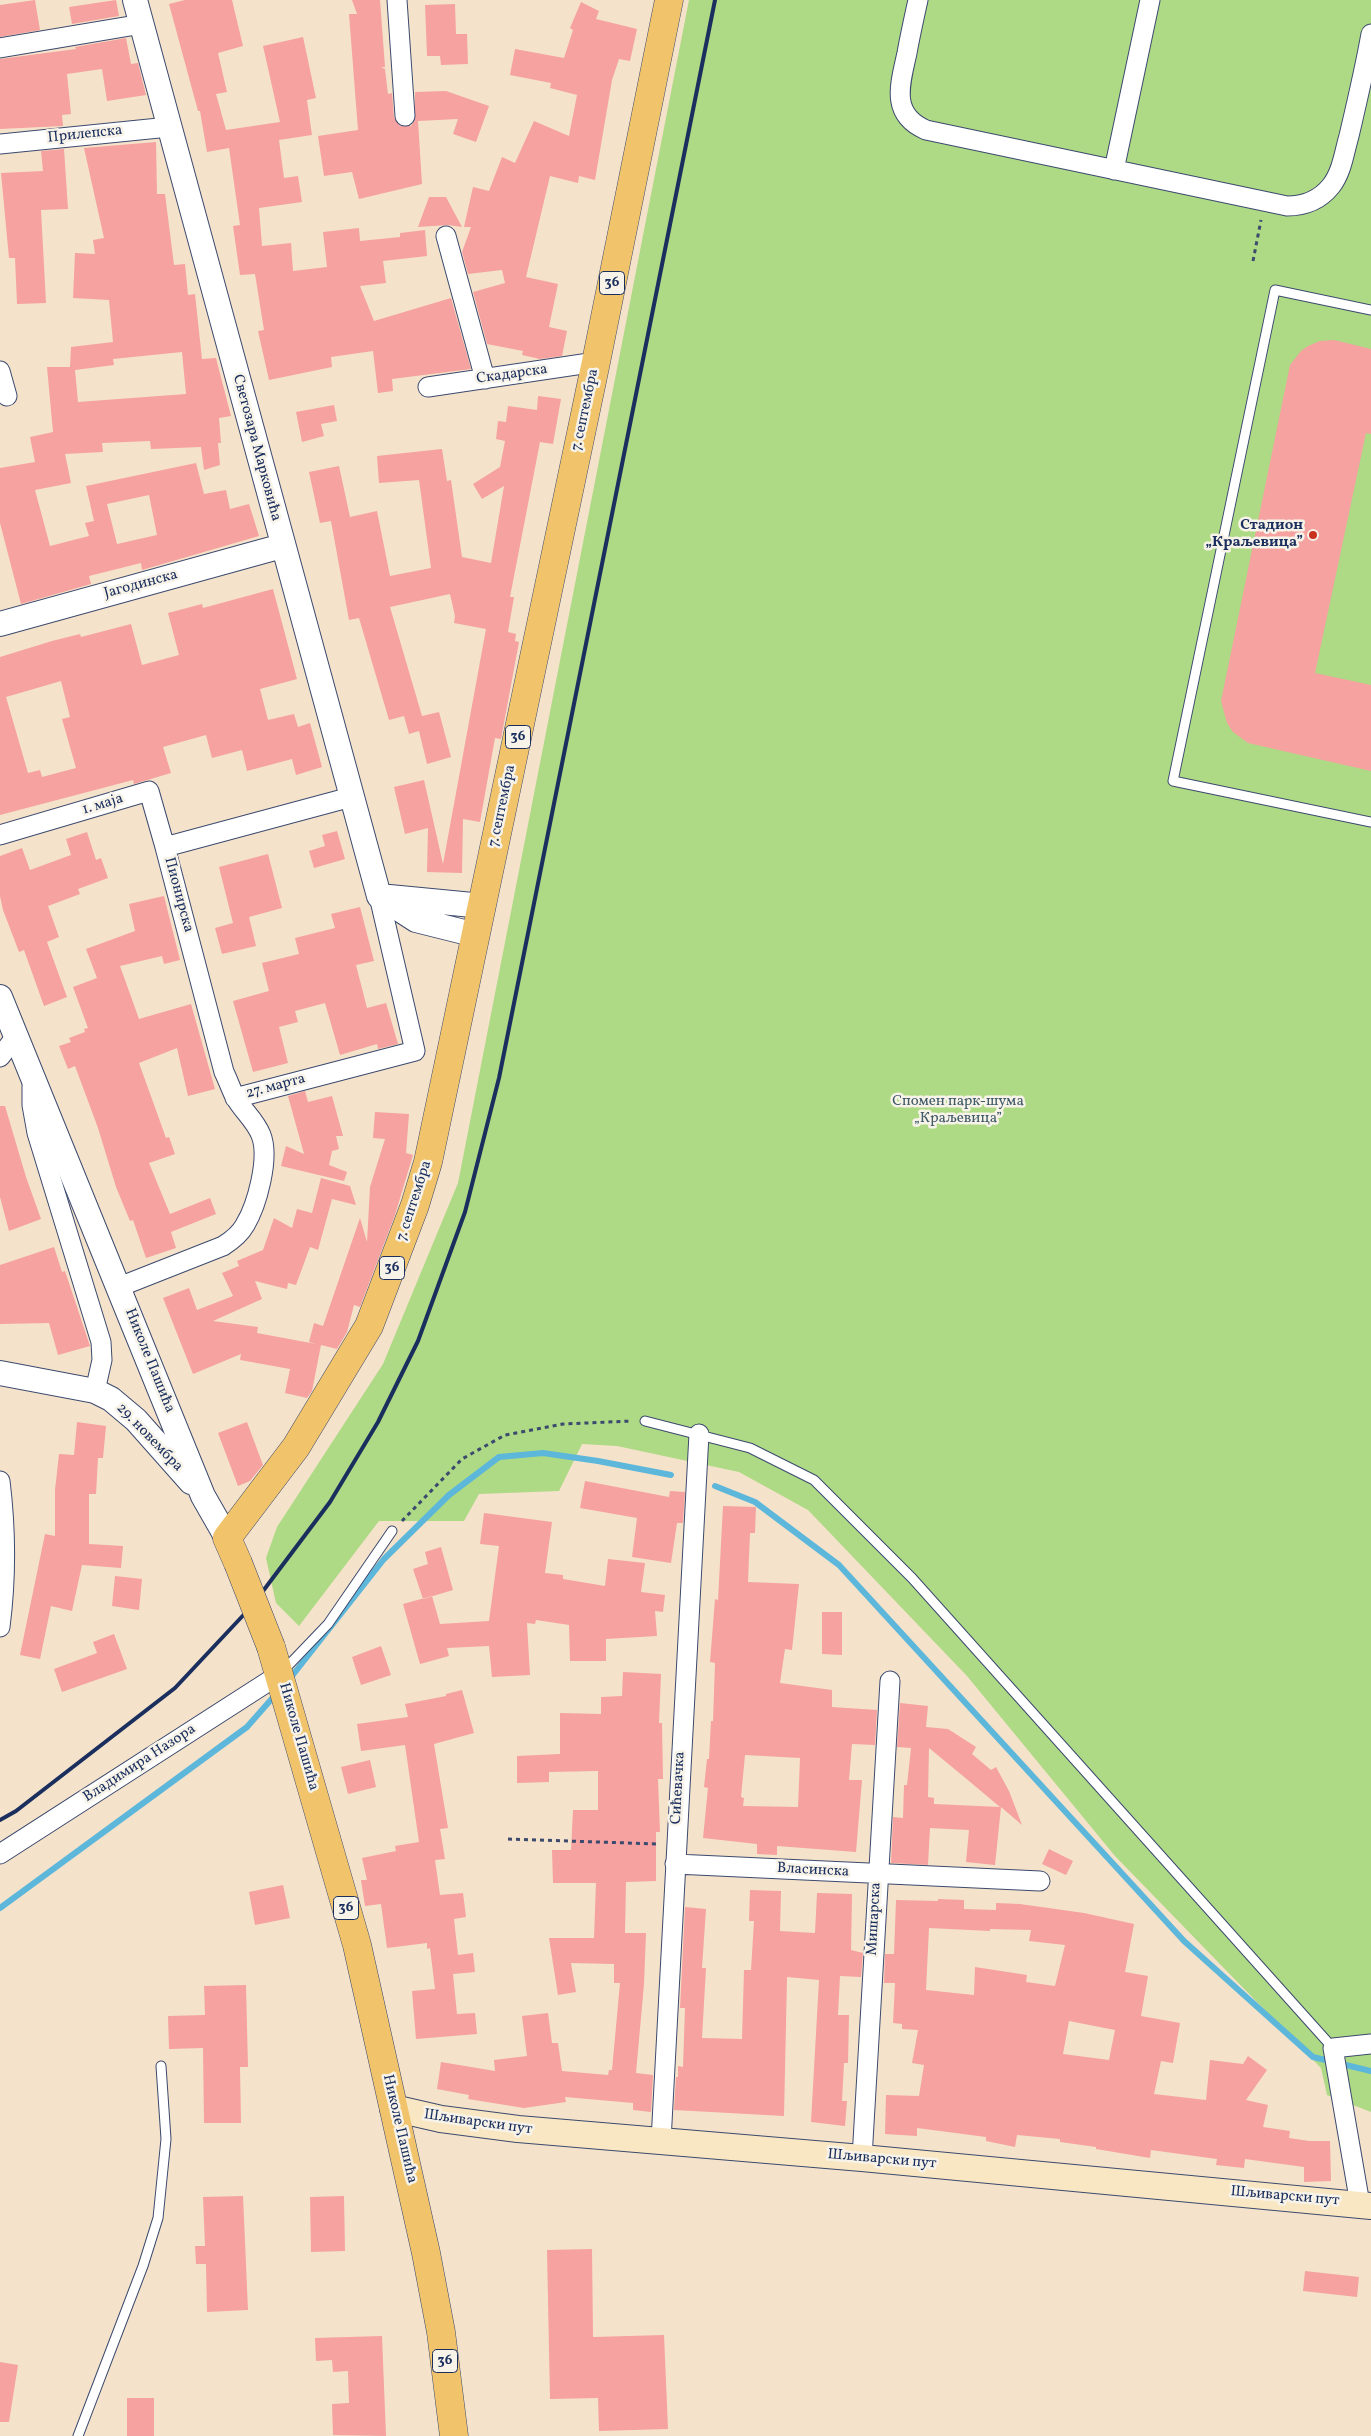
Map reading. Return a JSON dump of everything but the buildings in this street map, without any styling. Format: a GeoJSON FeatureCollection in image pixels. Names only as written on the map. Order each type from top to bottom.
{"type":"FeatureCollection","features":[{"type":"Feature","properties":{"kind":"main road","name":"7. септембра"},"geometry":{"type":"LineString","coordinates":[[227,1538],[275,1476],[311,1424],[369,1326],[382,1297],[416,1205],[428,1162],[483,906],[669,0]]}},
{"type":"Feature","properties":{"kind":"main road","name":"Николе Пашића"},"geometry":{"type":"LineString","coordinates":[[227,1538],[271,1647],[357,1945],[433,2287],[454,2436]]}},
{"type":"Feature","properties":{"kind":"main road","name":"Шљиварски пут"},"geometry":{"type":"LineString","coordinates":[[393,2108],[441,2119],[492,2127],[862,2158],[1366,2205]]}},
{"type":"Feature","properties":{"kind":"street","name":"Светозара Марковића"},"geometry":{"type":"LineString","coordinates":[[135,0],[282,546],[379,896],[415,1051]]}},
{"type":"Feature","properties":{"kind":"street"},"geometry":{"type":"LineString","coordinates":[[397,0],[405,116]]}},
{"type":"Feature","properties":{"kind":"street"},"geometry":{"type":"LineString","coordinates":[[918,0],[899,87],[901,104],[905,114],[914,125],[926,130],[1287,206],[1304,206],[1318,198],[1331,186],[1340,170],[1362,84],[1371,34]]}},
{"type":"Feature","properties":{"kind":"street"},"geometry":{"type":"LineString","coordinates":[[1114,170],[1150,0]]}},
{"type":"Feature","properties":{"kind":"street"},"geometry":{"type":"LineString","coordinates":[[0,48],[142,24]]}},
{"type":"Feature","properties":{"kind":"street","name":"Прилепска"},"geometry":{"type":"LineString","coordinates":[[0,144],[169,127]]}},
{"type":"Feature","properties":{"kind":"street"},"geometry":{"type":"LineString","coordinates":[[446,236],[485,379]]}},
{"type":"Feature","properties":{"kind":"street","name":"Скадарска"},"geometry":{"type":"LineString","coordinates":[[428,387],[596,362]]}},
{"type":"Feature","properties":{"kind":"street"},"geometry":{"type":"LineString","coordinates":[[0,371],[7,396]]}},
{"type":"Feature","properties":{"kind":"street","name":"Јагодинска"},"geometry":{"type":"LineString","coordinates":[[0,624],[282,546]]}},
{"type":"Feature","properties":{"kind":"street","name":"1. маја"},"geometry":{"type":"LineString","coordinates":[[0,835],[149,791],[165,847]]}},
{"type":"Feature","properties":{"kind":"street","name":"Пионирска"},"geometry":{"type":"LineString","coordinates":[[235,1098],[224,1072],[165,847],[351,797]]}},
{"type":"Feature","properties":{"kind":"street"},"geometry":{"type":"LineString","coordinates":[[379,896],[483,906]]}},
{"type":"Feature","properties":{"kind":"street"},"geometry":{"type":"LineString","coordinates":[[379,896],[400,912],[416,920],[476,935]]}},
{"type":"Feature","properties":{"kind":"street","name":"Николе Пашића"},"geometry":{"type":"LineString","coordinates":[[0,997],[203,1496],[227,1538]]}},
{"type":"Feature","properties":{"kind":"street"},"geometry":{"type":"LineString","coordinates":[[0,1057],[17,1035]]}},
{"type":"Feature","properties":{"kind":"street","name":"27. марта"},"geometry":{"type":"LineString","coordinates":[[119,1287],[223,1246],[233,1240],[245,1227],[251,1214],[260,1181],[265,1153],[262,1137],[252,1117],[235,1098],[415,1051]]}},
{"type":"Feature","properties":{"kind":"street","name":"Николе Пашића"},"geometry":{"type":"LineString","coordinates":[[32,1072],[32,1105],[37,1133],[101,1342],[102,1360],[96,1391]]}},
{"type":"Feature","properties":{"kind":"street","name":"29. новембра"},"geometry":{"type":"LineString","coordinates":[[0,1373],[96,1391],[125,1408],[203,1496]]}},
{"type":"Feature","properties":{"kind":"street","name":"Сићевачка"},"geometry":{"type":"LineString","coordinates":[[661,2141],[699,1434]]}},
{"type":"Feature","properties":{"kind":"street"},"geometry":{"type":"LineString","coordinates":[[0,1481],[3,1563],[3,1605],[0,1627]]}},
{"type":"Feature","properties":{"kind":"street","name":"Мишарска"},"geometry":{"type":"LineString","coordinates":[[862,2158],[890,1680]]}},
{"type":"Feature","properties":{"kind":"street","name":"Владимира Назора"},"geometry":{"type":"LineString","coordinates":[[0,1854],[282,1682]]}},
{"type":"Feature","properties":{"kind":"street","name":"Власинска"},"geometry":{"type":"LineString","coordinates":[[675,1864],[878,1875],[1040,1881]]}},
{"type":"Feature","properties":{"kind":"street"},"geometry":{"type":"LineString","coordinates":[[1366,2205],[1333,2048],[1371,2044]]}},
{"type":"Feature","properties":{"kind":"lane"},"geometry":{"type":"LineString","coordinates":[[1371,310],[1275,290],[1173,781],[1371,822]]}},
{"type":"Feature","properties":{"kind":"lane"},"geometry":{"type":"LineString","coordinates":[[645,1421],[750,1448],[814,1480],[912,1578],[1333,2048]]}},
{"type":"Feature","properties":{"kind":"lane"},"geometry":{"type":"LineString","coordinates":[[282,1682],[328,1624],[392,1531]]}},
{"type":"Feature","properties":{"kind":"lane"},"geometry":{"type":"LineString","coordinates":[[78,2436],[143,2266],[158,2218],[166,2139],[162,2066]]}},
{"type":"Feature","properties":{"kind":"path"},"geometry":{"type":"LineString","coordinates":[[1253,261],[1265,201]]}},
{"type":"Feature","properties":{"kind":"path"},"geometry":{"type":"LineString","coordinates":[[392,1531],[462,1459],[505,1435],[563,1424],[645,1421]]}},
{"type":"Feature","properties":{"kind":"path"},"geometry":{"type":"LineString","coordinates":[[508,1840],[676,1845]]}},
{"type":"Feature","properties":{"kind":"green space","name":"Спомен парк-шума „Краљевица”"},"geometry":{"type":"Polygon","coordinates":[[[689,0],[1371,0],[1371,2112],[1327,2095],[1321,2068],[1115,1856],[967,1676],[808,1510],[739,1472],[617,1446],[582,1444],[559,1491],[479,1494],[464,1521],[379,1521],[299,1626],[276,1603],[266,1558],[277,1527],[383,1364],[458,1183],[689,0]]]}},
{"type":"Feature","properties":{"kind":"waterway"},"geometry":{"type":"LineString","coordinates":[[288,1681],[384,1559],[449,1495],[499,1457],[543,1453],[671,1475]]}},
{"type":"Feature","properties":{"kind":"waterway"},"geometry":{"type":"LineString","coordinates":[[715,1486],[755,1502],[839,1565],[1184,1941],[1313,2057],[1371,2071]]}},
{"type":"Feature","properties":{"kind":"waterway"},"geometry":{"type":"LineString","coordinates":[[0,1908],[247,1727],[276,1694]]}},
{"type":"Feature","properties":{"kind":"railway"},"geometry":{"type":"LineString","coordinates":[[0,1820],[16,1811],[175,1688],[251,1607],[330,1502],[378,1422],[418,1341],[465,1212],[499,1078],[715,0]]}},
{"type":"Feature","properties":{"kind":"place","name":"Стадион „Краљевица”"},"geometry":{"type":"Point","coordinates":[1313,535]}}]}
